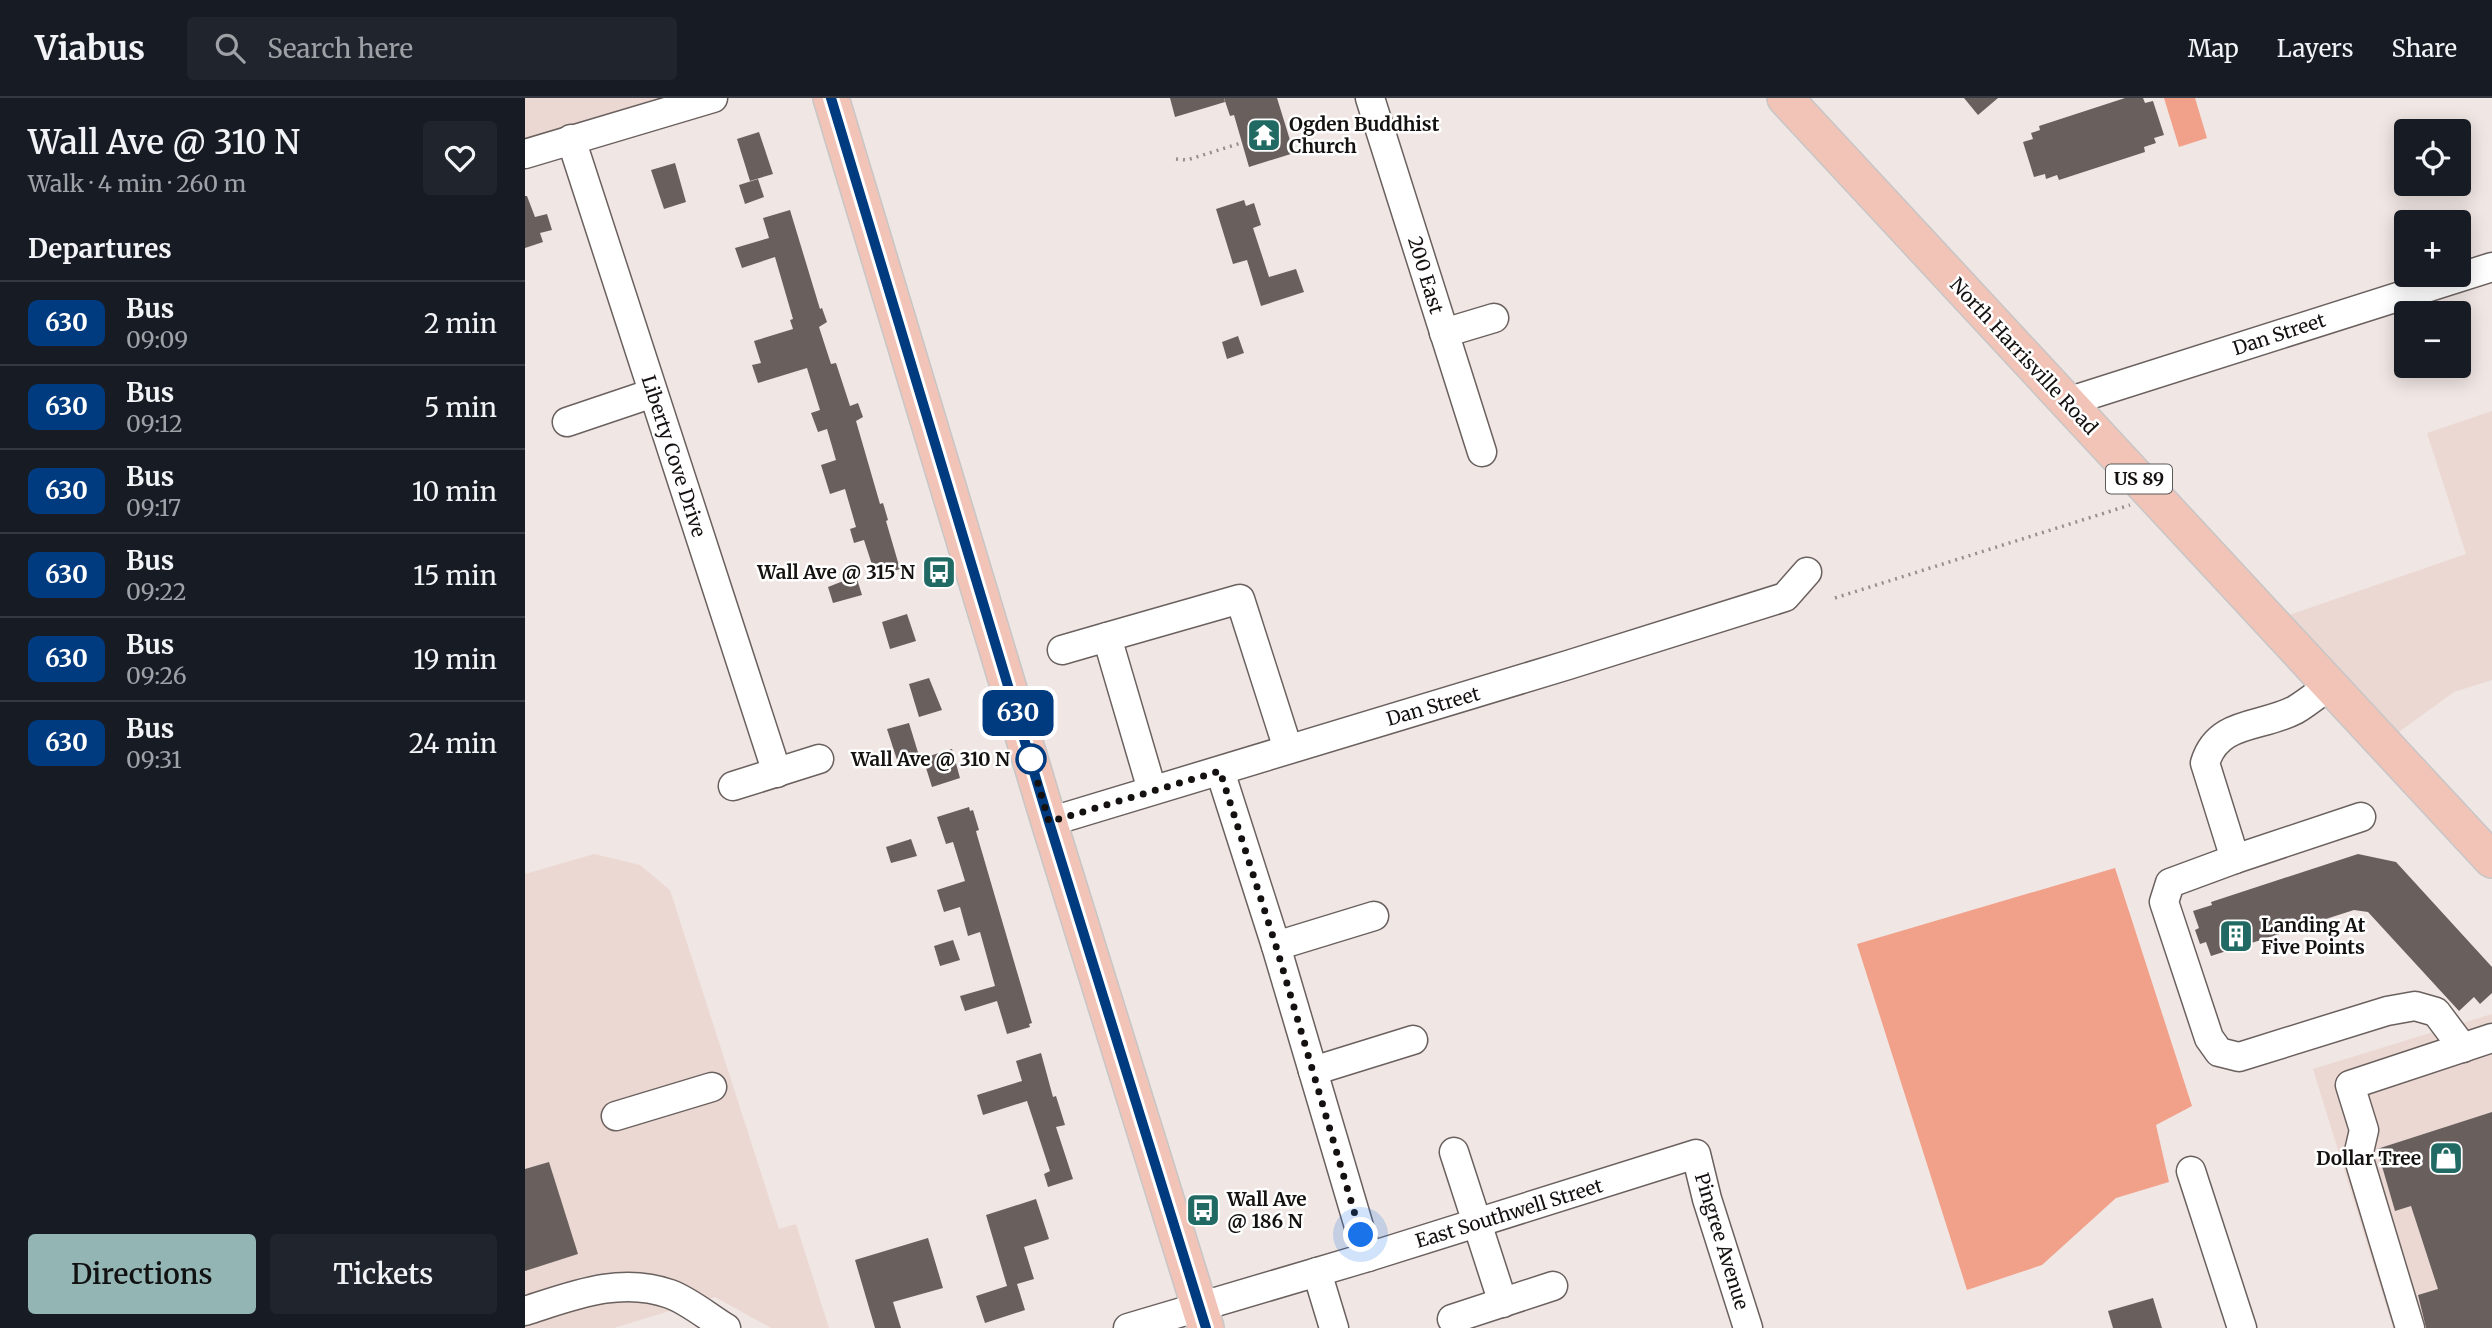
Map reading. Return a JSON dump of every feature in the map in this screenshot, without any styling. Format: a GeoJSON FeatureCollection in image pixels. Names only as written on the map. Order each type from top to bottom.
{"type":"FeatureCollection","features":[{"type":"Feature","properties":{"kind":"main road"},"geometry":{"type":"LineString","coordinates":[[831,98],[1049,822],[1203,1317]]}},
{"type":"Feature","properties":{"kind":"main road","name":"North Harrisville Road"},"geometry":{"type":"LineString","coordinates":[[1785,98],[2492,860]]}},
{"type":"Feature","properties":{"kind":"street"},"geometry":{"type":"LineString","coordinates":[[525,154],[713,98]]}},
{"type":"Feature","properties":{"kind":"street","name":"200 East"},"geometry":{"type":"LineString","coordinates":[[1370,98],[1482,452]]}},
{"type":"Feature","properties":{"kind":"street","name":"Liberty Cove Drive"},"geometry":{"type":"LineString","coordinates":[[571,139],[777,773]]}},
{"type":"Feature","properties":{"kind":"street","name":"Dan Street"},"geometry":{"type":"LineString","coordinates":[[2067,402],[2492,267]]}},
{"type":"Feature","properties":{"kind":"street"},"geometry":{"type":"LineString","coordinates":[[1444,333],[1494,318]]}},
{"type":"Feature","properties":{"kind":"street"},"geometry":{"type":"LineString","coordinates":[[567,422],[653,393]]}},
{"type":"Feature","properties":{"kind":"street","name":"Dan Street"},"geometry":{"type":"LineString","coordinates":[[1049,822],[1785,597],[1807,572]]}},
{"type":"Feature","properties":{"kind":"street"},"geometry":{"type":"LineString","coordinates":[[1062,650],[1240,599],[1288,749]]}},
{"type":"Feature","properties":{"kind":"street"},"geometry":{"type":"LineString","coordinates":[[1107,638],[1152,790]]}},
{"type":"Feature","properties":{"kind":"street"},"geometry":{"type":"LineString","coordinates":[[2235,859],[2205,763],[2208,751],[2221,736],[2294,710],[2331,684]]}},
{"type":"Feature","properties":{"kind":"street"},"geometry":{"type":"LineString","coordinates":[[733,786],[818,760]]}},
{"type":"Feature","properties":{"kind":"street"},"geometry":{"type":"LineString","coordinates":[[1220,771],[1276,946],[1368,1257]]}},
{"type":"Feature","properties":{"kind":"street"},"geometry":{"type":"LineString","coordinates":[[2361,817],[2170,883],[2164,902],[2209,1038],[2218,1052],[2239,1057],[2387,1011],[2415,1006],[2436,1012],[2463,1048]]}},
{"type":"Feature","properties":{"kind":"street"},"geometry":{"type":"LineString","coordinates":[[1276,946],[1374,916]]}},
{"type":"Feature","properties":{"kind":"street"},"geometry":{"type":"LineString","coordinates":[[2410,1328],[2358,1156],[2364,1130],[2350,1084],[2492,1038]]}},
{"type":"Feature","properties":{"kind":"street"},"geometry":{"type":"LineString","coordinates":[[1313,1071],[1413,1040]]}},
{"type":"Feature","properties":{"kind":"street"},"geometry":{"type":"LineString","coordinates":[[616,1116],[712,1087]]}},
{"type":"Feature","properties":{"kind":"street"},"geometry":{"type":"LineString","coordinates":[[1454,1152],[1503,1303]]}},
{"type":"Feature","properties":{"kind":"street","name":"East Southwell Street"},"geometry":{"type":"LineString","coordinates":[[1128,1328],[1203,1317],[1317,1272],[1696,1154]]}},
{"type":"Feature","properties":{"kind":"street","name":"Pingree Avenue"},"geometry":{"type":"LineString","coordinates":[[1696,1154],[1707,1199],[1748,1328]]}},
{"type":"Feature","properties":{"kind":"street"},"geometry":{"type":"LineString","coordinates":[[2191,1171],[2242,1328]]}},
{"type":"Feature","properties":{"kind":"street"},"geometry":{"type":"LineString","coordinates":[[1317,1272],[1334,1328]]}},
{"type":"Feature","properties":{"kind":"street"},"geometry":{"type":"LineString","coordinates":[[525,1311],[593,1289],[632,1286],[671,1294],[726,1328]]}},
{"type":"Feature","properties":{"kind":"street"},"geometry":{"type":"LineString","coordinates":[[1452,1319],[1553,1286]]}},
{"type":"Feature","properties":{"kind":"path"},"geometry":{"type":"LineString","coordinates":[[1176,159],[1187,160],[1241,143]]}},
{"type":"Feature","properties":{"kind":"path"},"geometry":{"type":"LineString","coordinates":[[1835,598],[2156,497]]}},
{"type":"Feature","properties":{"kind":"shaded area"},"geometry":{"type":"Polygon","coordinates":[[[525,98],[663,98],[525,141],[525,98]]]}},
{"type":"Feature","properties":{"kind":"shaded area"},"geometry":{"type":"Polygon","coordinates":[[[2164,98],[2195,98],[2207,138],[2179,147],[2164,98]]]}},
{"type":"Feature","properties":{"kind":"shaded area"},"geometry":{"type":"Polygon","coordinates":[[[2492,411],[2492,680],[2454,692],[2396,734],[2289,615],[2466,554],[2427,433],[2492,411]]]}},
{"type":"Feature","properties":{"kind":"shaded area"},"geometry":{"type":"Polygon","coordinates":[[[594,854],[640,865],[670,890],[779,1229],[796,1224],[829,1328],[771,1328],[715,1297],[614,1328],[525,1328],[525,874],[594,854]]]}},
{"type":"Feature","properties":{"kind":"shaded area"},"geometry":{"type":"Polygon","coordinates":[[[2115,868],[2192,1106],[2156,1125],[2169,1182],[2116,1198],[2042,1265],[1967,1290],[1857,944],[2115,868]]]}},
{"type":"Feature","properties":{"kind":"shaded area"},"geometry":{"type":"Polygon","coordinates":[[[2492,1014],[2492,1328],[2393,1328],[2313,1069],[2492,1014]]]}},
{"type":"Feature","properties":{"kind":"building"},"geometry":{"type":"Polygon","coordinates":[[[1170,98],[1224,98],[1225,102],[1175,117],[1170,98]]]}},
{"type":"Feature","properties":{"kind":"building","name":"Ogden Buddhist Church"},"geometry":{"type":"Polygon","coordinates":[[[1224,98],[1277,98],[1294,153],[1249,167],[1234,115],[1230,116],[1224,98]]]}},
{"type":"Feature","properties":{"kind":"building"},"geometry":{"type":"Polygon","coordinates":[[[1964,98],[1998,98],[1978,115],[1964,98]]]}},
{"type":"Feature","properties":{"kind":"building"},"geometry":{"type":"Polygon","coordinates":[[[2125,98],[2143,98],[2145,103],[2153,101],[2164,135],[2154,138],[2156,143],[2144,147],[2145,152],[2059,180],[2057,175],[2046,179],[2045,174],[2034,177],[2023,142],[2033,139],[2031,133],[2040,130],[2039,126],[2125,98]]]}},
{"type":"Feature","properties":{"kind":"building"},"geometry":{"type":"Polygon","coordinates":[[[759,132],[773,174],[750,181],[737,139],[759,132]]]}},
{"type":"Feature","properties":{"kind":"building"},"geometry":{"type":"Polygon","coordinates":[[[675,163],[686,202],[664,209],[651,170],[675,163]]]}},
{"type":"Feature","properties":{"kind":"building"},"geometry":{"type":"Polygon","coordinates":[[[758,179],[764,197],[745,204],[739,185],[758,179]]]}},
{"type":"Feature","properties":{"kind":"building"},"geometry":{"type":"Polygon","coordinates":[[[525,196],[535,217],[547,214],[552,230],[540,233],[543,242],[525,248],[525,196]]]}},
{"type":"Feature","properties":{"kind":"building"},"geometry":{"type":"Polygon","coordinates":[[[1244,200],[1246,206],[1254,203],[1261,225],[1253,228],[1269,277],[1296,269],[1304,292],[1261,306],[1247,260],[1233,264],[1216,209],[1244,200]]]}},
{"type":"Feature","properties":{"kind":"building"},"geometry":{"type":"Polygon","coordinates":[[[790,210],[820,309],[822,308],[827,322],[819,327],[831,364],[836,363],[850,406],[858,403],[863,417],[856,421],[880,504],[883,503],[900,569],[876,577],[864,540],[854,543],[850,529],[856,527],[845,489],[830,494],[821,465],[836,460],[827,429],[818,432],[811,413],[820,410],[807,368],[758,383],[752,365],[761,363],[754,341],[793,329],[790,320],[793,319],[775,257],[742,268],[735,248],[769,238],[763,218],[790,210]]]}},
{"type":"Feature","properties":{"kind":"building"},"geometry":{"type":"Polygon","coordinates":[[[1238,336],[1244,353],[1227,359],[1222,342],[1238,336]]]}},
{"type":"Feature","properties":{"kind":"building"},"geometry":{"type":"Polygon","coordinates":[[[856,576],[862,595],[833,603],[828,587],[856,576]]]}},
{"type":"Feature","properties":{"kind":"building"},"geometry":{"type":"Polygon","coordinates":[[[907,614],[916,641],[890,649],[882,622],[907,614]]]}},
{"type":"Feature","properties":{"kind":"building"},"geometry":{"type":"Polygon","coordinates":[[[929,678],[942,710],[919,717],[909,684],[929,678]]]}},
{"type":"Feature","properties":{"kind":"building"},"geometry":{"type":"Polygon","coordinates":[[[909,723],[920,759],[899,766],[887,729],[909,723]]]}},
{"type":"Feature","properties":{"kind":"building"},"geometry":{"type":"Polygon","coordinates":[[[952,749],[960,778],[932,787],[923,758],[952,749]]]}},
{"type":"Feature","properties":{"kind":"building"},"geometry":{"type":"Polygon","coordinates":[[[969,807],[970,811],[973,810],[979,830],[976,831],[977,835],[1032,1023],[1029,1024],[1030,1027],[1007,1034],[997,1001],[965,1011],[960,996],[995,986],[980,932],[968,936],[960,907],[944,912],[937,890],[965,881],[953,842],[946,844],[937,817],[969,807]]]}},
{"type":"Feature","properties":{"kind":"building"},"geometry":{"type":"Polygon","coordinates":[[[911,839],[917,856],[891,863],[886,847],[911,839]]]}},
{"type":"Feature","properties":{"kind":"building","name":"Landing At Five Points"},"geometry":{"type":"Polygon","coordinates":[[[2358,854],[2396,862],[2492,967],[2492,993],[2480,1004],[2474,997],[2459,1011],[2368,912],[2354,910],[2211,956],[2206,942],[2200,944],[2195,930],[2199,928],[2193,911],[2212,905],[2211,902],[2358,854]]]}},
{"type":"Feature","properties":{"kind":"building"},"geometry":{"type":"Polygon","coordinates":[[[953,940],[960,960],[940,966],[934,946],[953,940]]]}},
{"type":"Feature","properties":{"kind":"building"},"geometry":{"type":"Polygon","coordinates":[[[1041,1053],[1053,1097],[1056,1096],[1065,1125],[1056,1127],[1073,1179],[1048,1187],[1044,1174],[1050,1171],[1027,1101],[983,1115],[977,1095],[1022,1081],[1016,1061],[1041,1053]]]}},
{"type":"Feature","properties":{"kind":"building"},"geometry":{"type":"Polygon","coordinates":[[[2492,1112],[2492,1328],[2426,1328],[2418,1295],[2438,1289],[2411,1206],[2395,1211],[2377,1149],[2492,1112]]]}},
{"type":"Feature","properties":{"kind":"building"},"geometry":{"type":"Polygon","coordinates":[[[549,1162],[578,1254],[525,1271],[525,1169],[549,1162]]]}},
{"type":"Feature","properties":{"kind":"building"},"geometry":{"type":"Polygon","coordinates":[[[1036,1199],[1049,1239],[1024,1247],[1034,1279],[1017,1284],[1025,1310],[985,1323],[976,1296],[1007,1286],[986,1215],[1036,1199]]]}},
{"type":"Feature","properties":{"kind":"building"},"geometry":{"type":"Polygon","coordinates":[[[928,1238],[943,1288],[893,1302],[901,1328],[875,1328],[855,1260],[928,1238]]]}},
{"type":"Feature","properties":{"kind":"building"},"geometry":{"type":"Polygon","coordinates":[[[2153,1298],[2162,1328],[2113,1328],[2108,1311],[2153,1298]]]}},
{"type":"Feature","properties":{"kind":"bus line","name":"630"},"geometry":{"type":"LineString","coordinates":[[831,98],[1049,822],[1206,1328]]}},
{"type":"Feature","properties":{"kind":"place","name":"Ogden Buddhist Church"},"geometry":{"type":"Point","coordinates":[1264,135]}},
{"type":"Feature","properties":{"kind":"place","name":"Wall Ave @ 315 N"},"geometry":{"type":"Point","coordinates":[939,572]}},
{"type":"Feature","properties":{"kind":"place","name":"Wall Ave @ 310 N"},"geometry":{"type":"Point","coordinates":[1031,759]}},
{"type":"Feature","properties":{"kind":"place","name":"Landing At Five Points"},"geometry":{"type":"Point","coordinates":[2236,936]}},
{"type":"Feature","properties":{"kind":"place","name":"Dollar Tree"},"geometry":{"type":"Point","coordinates":[2446,1158]}},
{"type":"Feature","properties":{"kind":"place","name":"Wall Ave @ 186 N"},"geometry":{"type":"Point","coordinates":[1203,1210]}},
{"type":"Feature","properties":{"kind":"route"},"geometry":{"type":"LineString","coordinates":[[1031,759],[1049,822],[1220,771],[1276,946],[1361,1235]]}}]}
